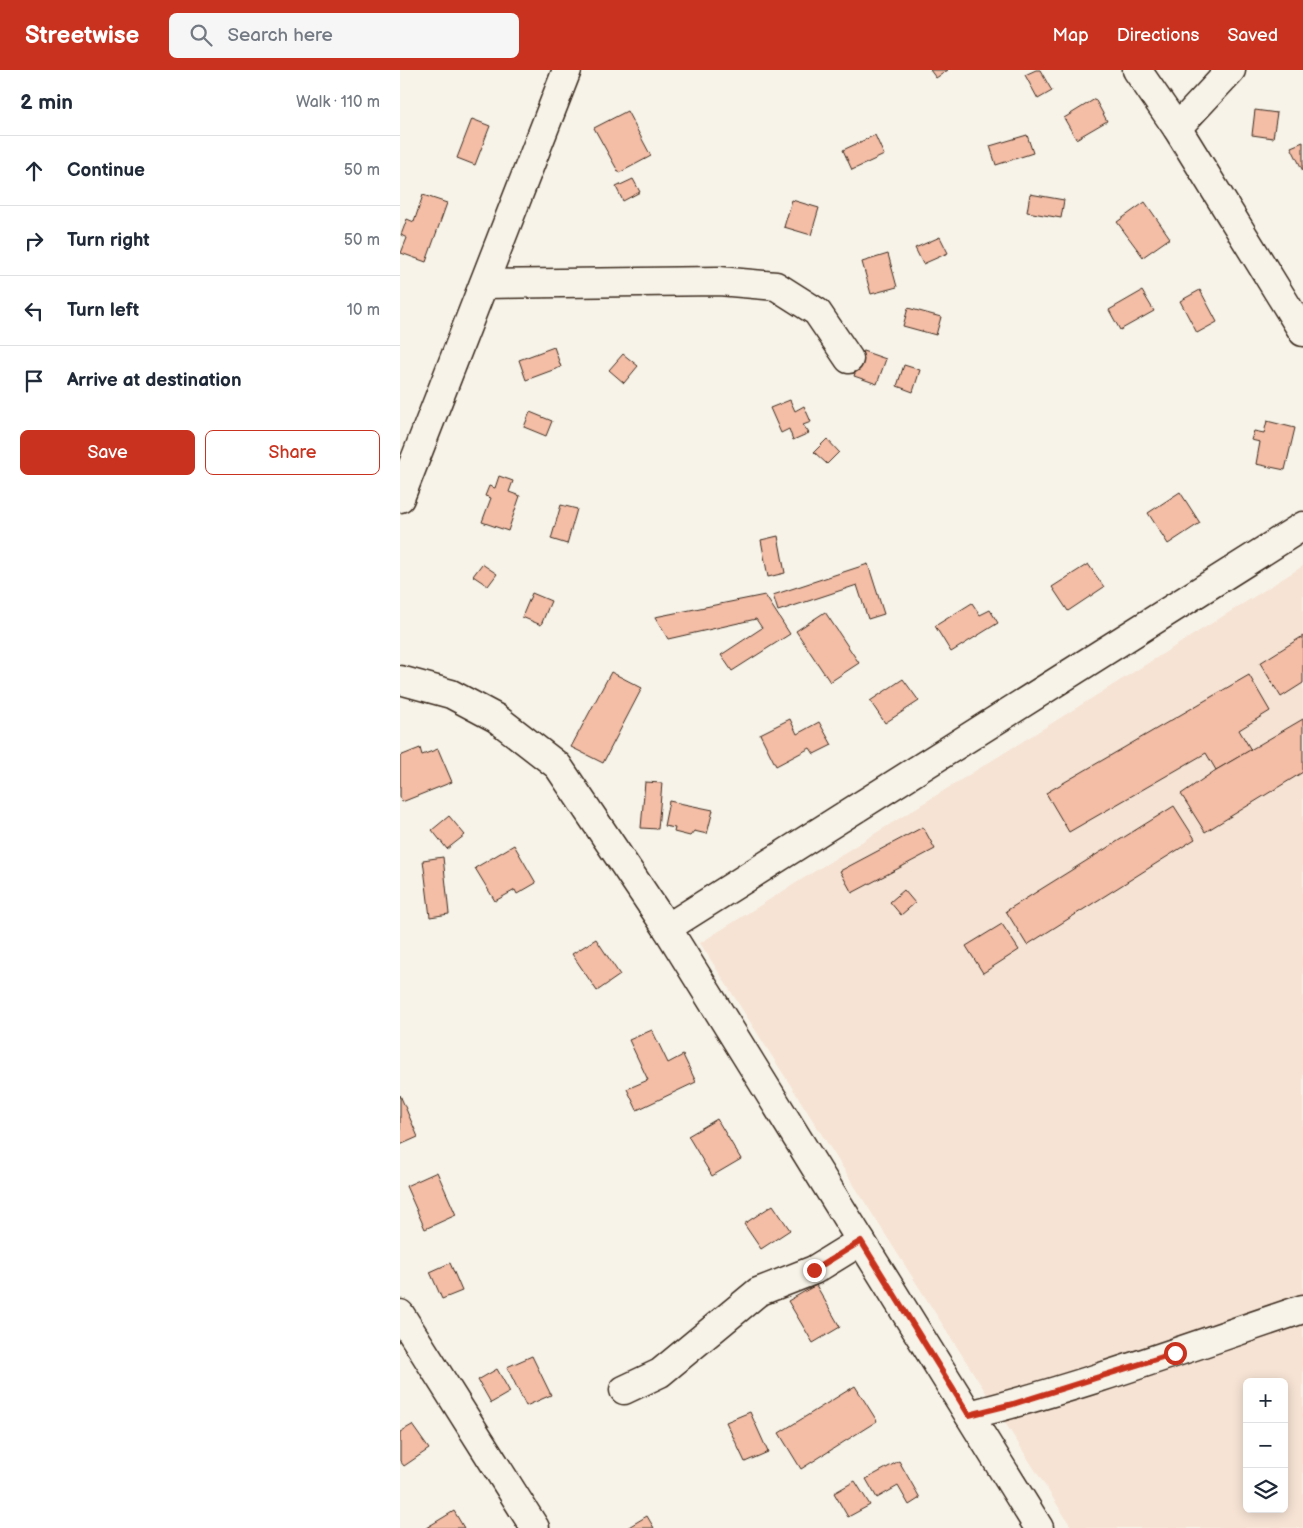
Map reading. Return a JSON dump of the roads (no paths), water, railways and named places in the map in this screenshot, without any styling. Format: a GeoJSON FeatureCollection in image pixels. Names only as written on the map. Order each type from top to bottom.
{"type":"FeatureCollection","features":[{"type":"Feature","properties":{"kind":"street"},"geometry":{"type":"LineString","coordinates":[[400,498],[567,70]]}},
{"type":"Feature","properties":{"kind":"street"},"geometry":{"type":"LineString","coordinates":[[1137,70],[1176,128],[1303,332]]}},
{"type":"Feature","properties":{"kind":"street"},"geometry":{"type":"LineString","coordinates":[[1176,128],[1231,70]]}},
{"type":"Feature","properties":{"kind":"street"},"geometry":{"type":"LineString","coordinates":[[484,284],[719,281],[776,286],[817,312],[849,359]]}},
{"type":"Feature","properties":{"kind":"street"},"geometry":{"type":"LineString","coordinates":[[667,928],[1303,526]]}},
{"type":"Feature","properties":{"kind":"street"},"geometry":{"type":"LineString","coordinates":[[400,680],[451,694],[496,718],[558,766],[667,928],[1039,1528]]}},
{"type":"Feature","properties":{"kind":"street"},"geometry":{"type":"LineString","coordinates":[[624,1390],[660,1373],[758,1292],[814,1270],[861,1241]]}},
{"type":"Feature","properties":{"kind":"street"},"geometry":{"type":"LineString","coordinates":[[969,1415],[1013,1404],[1147,1362],[1303,1310]]}},
{"type":"Feature","properties":{"kind":"street"},"geometry":{"type":"LineString","coordinates":[[400,1314],[535,1528]]}}]}
